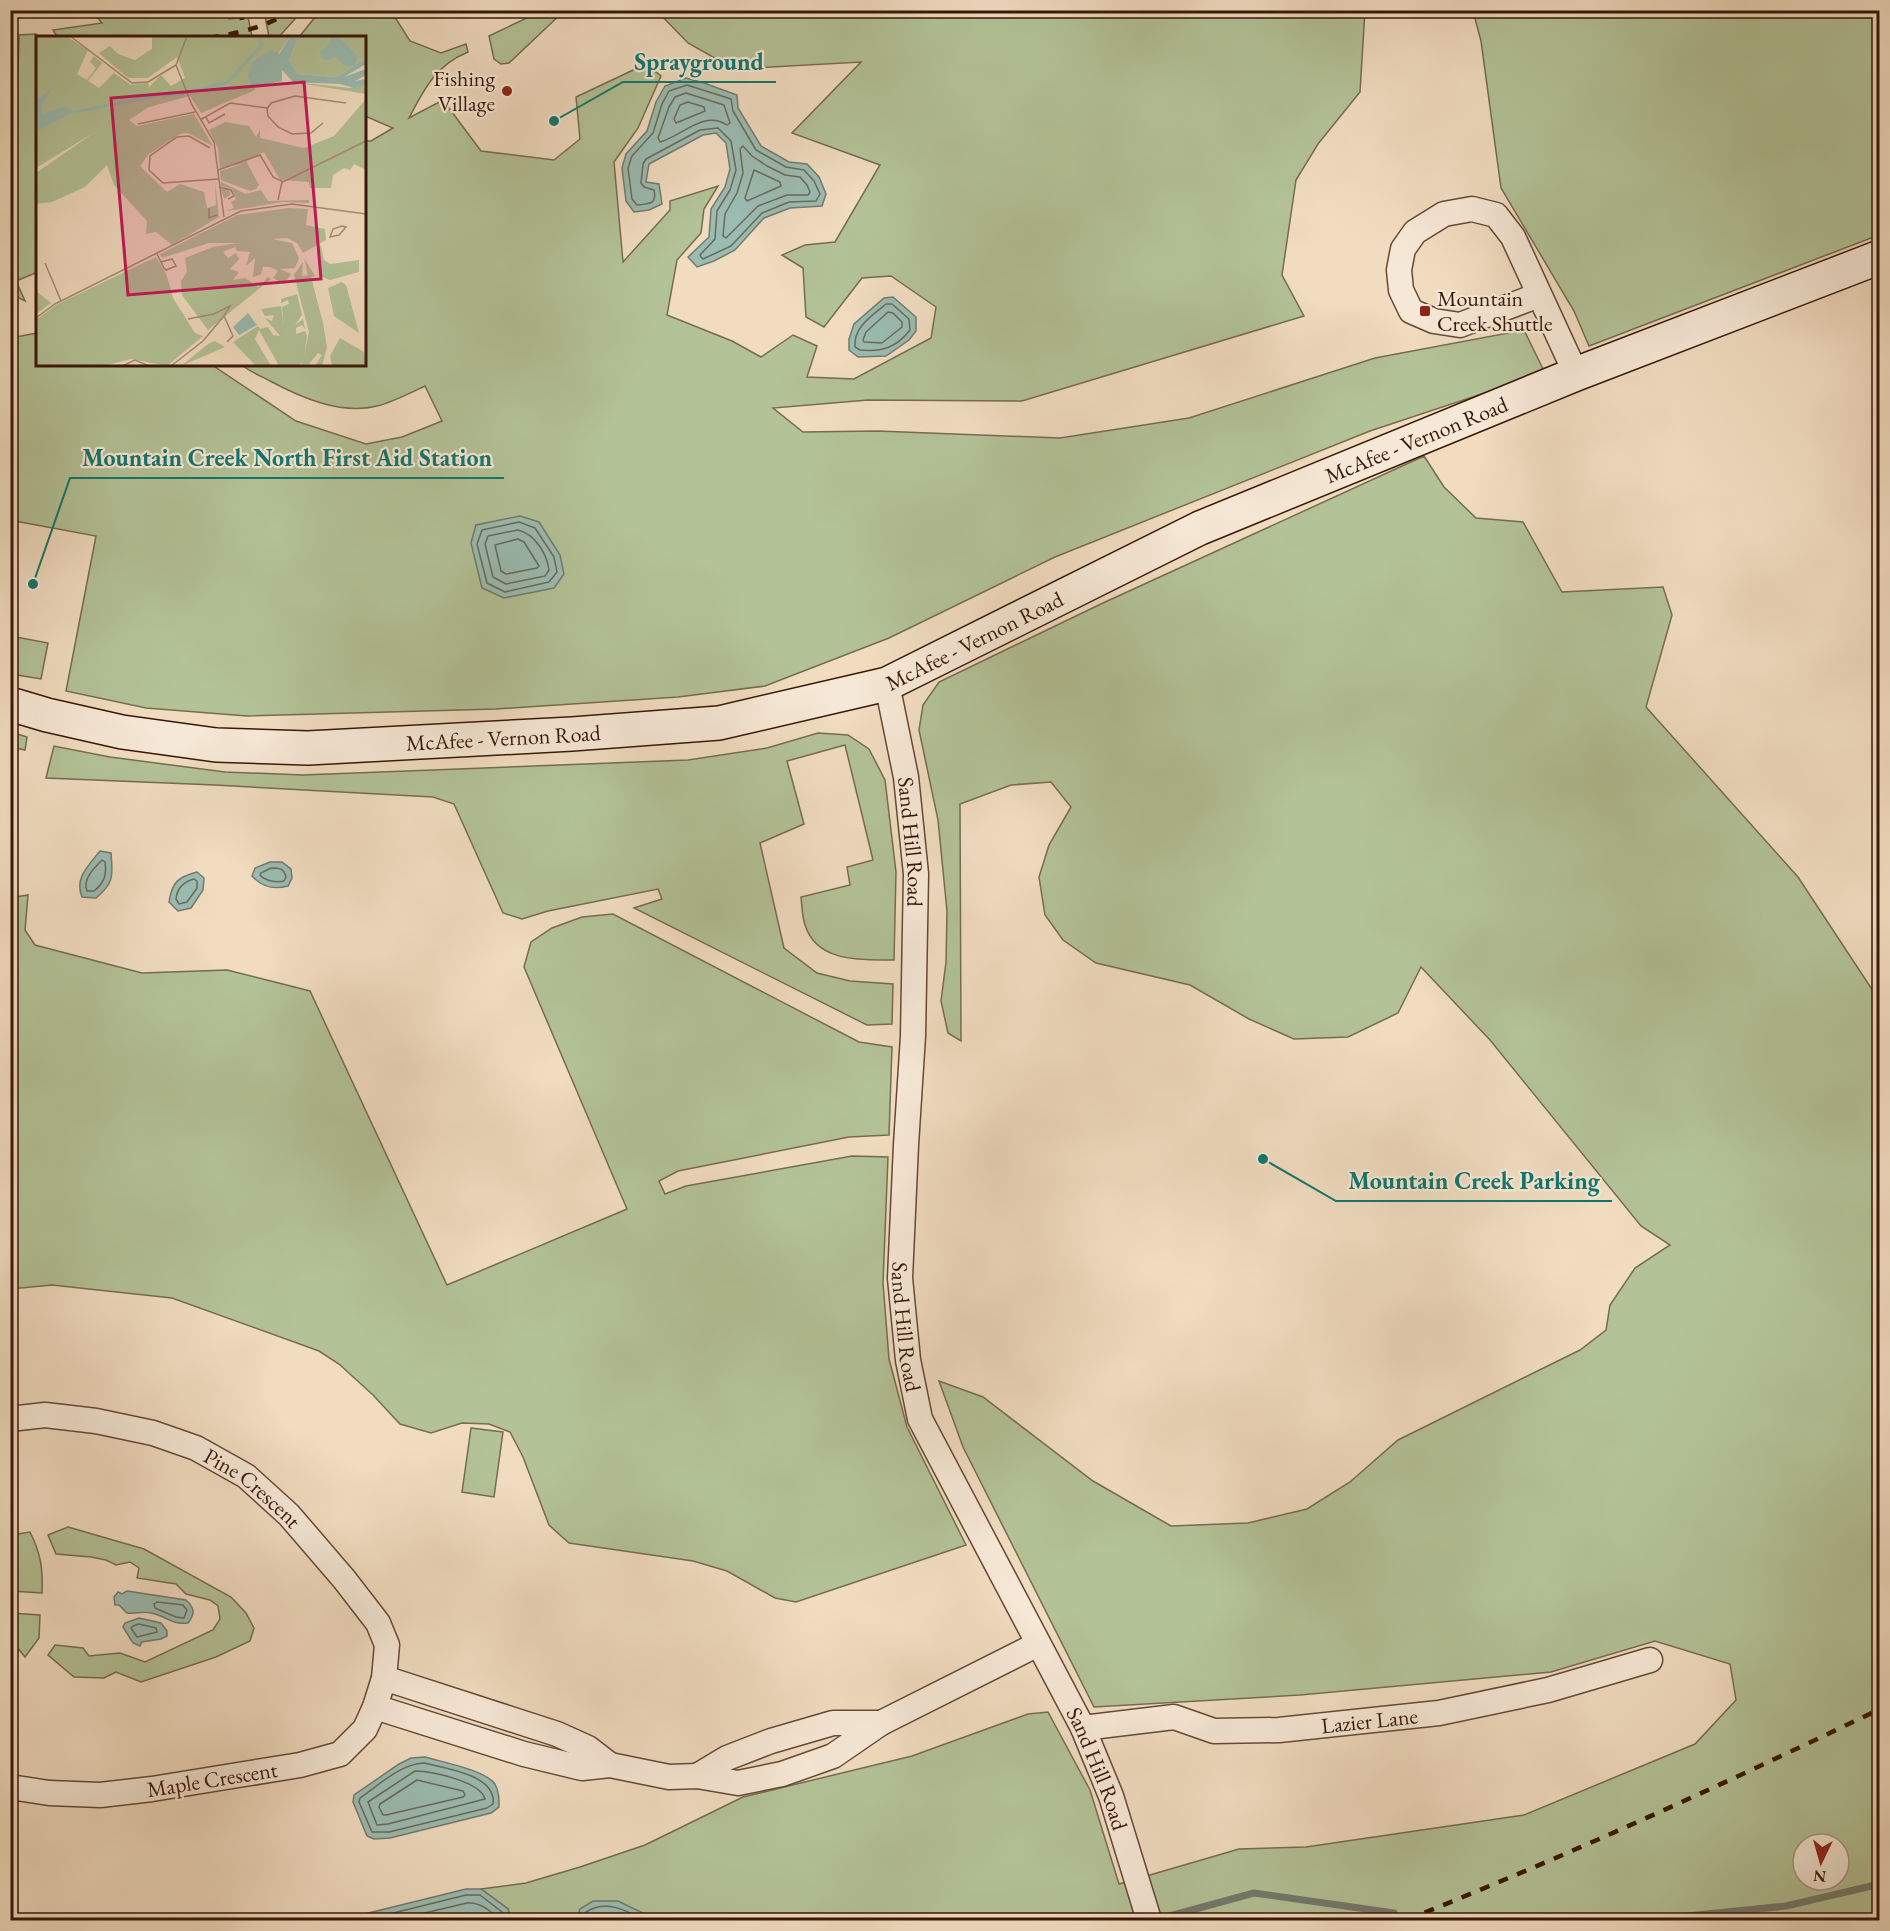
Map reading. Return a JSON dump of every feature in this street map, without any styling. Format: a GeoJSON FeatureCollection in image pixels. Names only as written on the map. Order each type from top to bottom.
{"type":"FeatureCollection","features":[{"type":"Feature","properties":{"kind":"main road","name":"McAfee - Vernon Road"},"geometry":{"type":"LineString","coordinates":[[10,704],[47,716],[122,732],[216,745],[308,748],[572,734],[719,723],[887,684],[1200,528],[1576,374],[1880,257]]}},
{"type":"Feature","properties":{"kind":"street"},"geometry":{"type":"LineString","coordinates":[[1539,294],[1460,325],[1434,321],[1411,311],[1401,290],[1399,270],[1403,249],[1415,232],[1444,214],[1472,209],[1496,215],[1513,237],[1576,374]]}},
{"type":"Feature","properties":{"kind":"street","name":"Sand Hill Road"},"geometry":{"type":"LineString","coordinates":[[887,684],[906,777],[916,874],[913,1036],[900,1278],[908,1360],[920,1419],[1083,1728],[1111,1796],[1147,1914]]}},
{"type":"Feature","properties":{"kind":"street","name":"Pine Crescent"},"geometry":{"type":"LineString","coordinates":[[10,1419],[38,1414],[96,1421],[153,1433],[196,1449],[246,1476],[289,1515],[378,1623],[387,1645],[380,1693]]}},
{"type":"Feature","properties":{"kind":"street"},"geometry":{"type":"LineString","coordinates":[[380,1693],[557,1734],[588,1748],[610,1765],[669,1777],[697,1776],[738,1783],[782,1774],[833,1756],[881,1723],[1038,1644]]}},
{"type":"Feature","properties":{"kind":"street","name":"Lazier Lane"},"geometry":{"type":"LineString","coordinates":[[1083,1728],[1174,1717],[1214,1731],[1279,1730],[1439,1713],[1548,1690],[1650,1660]]}},
{"type":"Feature","properties":{"kind":"street","name":"Maple Crescent"},"geometry":{"type":"LineString","coordinates":[[10,1787],[49,1793],[100,1795],[300,1765],[340,1754],[365,1729],[380,1693]]}},
{"type":"Feature","properties":{"kind":"street"},"geometry":{"type":"LineString","coordinates":[[697,1776],[727,1758],[771,1741],[833,1724],[881,1723]]}},
{"type":"Feature","properties":{"kind":"green space"},"geometry":{"type":"Polygon","coordinates":[[[227,10],[229,19],[248,17],[252,36],[57,36],[53,30],[102,23],[92,11],[227,10]]]}},
{"type":"Feature","properties":{"kind":"green space"},"geometry":{"type":"Polygon","coordinates":[[[264,10],[302,11],[280,36],[269,36],[264,10]]]}},
{"type":"Feature","properties":{"kind":"green space"},"geometry":{"type":"Polygon","coordinates":[[[1365,10],[1360,92],[1318,144],[1296,180],[1282,275],[1304,316],[1022,401],[868,400],[773,408],[803,432],[878,431],[1060,438],[1189,418],[1375,358],[1524,330],[1545,373],[1370,431],[1055,557],[889,638],[765,686],[678,697],[496,709],[247,716],[146,708],[66,691],[96,536],[15,521],[11,516],[10,338],[36,333],[36,366],[214,366],[296,421],[366,444],[402,437],[442,421],[425,386],[377,406],[336,407],[308,399],[243,366],[366,366],[366,141],[371,141],[393,128],[366,116],[366,36],[300,36],[320,11],[391,11],[410,41],[441,53],[466,44],[468,52],[457,57],[439,71],[426,88],[409,118],[443,100],[481,151],[554,160],[580,139],[576,97],[646,64],[661,76],[638,128],[614,162],[623,262],[670,210],[670,201],[718,186],[704,209],[701,233],[677,260],[667,315],[732,341],[761,357],[793,335],[817,346],[807,377],[854,379],[931,338],[936,307],[891,276],[862,278],[824,327],[806,317],[803,268],[782,255],[805,245],[835,242],[880,165],[792,133],[861,62],[734,69],[688,43],[657,11],[1365,10]]]}},
{"type":"Feature","properties":{"kind":"green space"},"geometry":{"type":"Polygon","coordinates":[[[532,11],[564,11],[509,63],[501,64],[494,59],[489,36],[531,16],[532,11]]]}},
{"type":"Feature","properties":{"kind":"green space"},"geometry":{"type":"Polygon","coordinates":[[[1473,11],[1879,11],[1879,235],[1589,346],[1574,311],[1501,188],[1481,41],[1473,11]]]}},
{"type":"Feature","properties":{"kind":"green space"},"geometry":{"type":"Polygon","coordinates":[[[36,34],[38,36],[36,36],[36,273],[16,281],[25,301],[11,294],[10,196],[16,139],[19,35],[36,34]]]}},
{"type":"Feature","properties":{"kind":"green space"},"geometry":{"type":"Polygon","coordinates":[[[1424,456],[1444,487],[1476,518],[1523,522],[1562,592],[1663,587],[1672,615],[1646,707],[1798,877],[1879,1000],[1879,1920],[511,1920],[508,1909],[481,1889],[526,1883],[580,1867],[645,1845],[743,1797],[912,1756],[1028,1714],[1048,1712],[1090,1790],[1119,1884],[1239,1849],[1306,1847],[1524,1815],[1695,1744],[1736,1700],[1730,1664],[1655,1641],[1551,1672],[1300,1695],[1094,1707],[963,1447],[939,1381],[983,1397],[1093,1481],[1171,1526],[1248,1523],[1307,1509],[1350,1482],[1398,1440],[1580,1350],[1606,1330],[1610,1305],[1635,1268],[1670,1245],[1641,1226],[1490,1040],[1421,967],[1398,1013],[1348,1037],[1294,1039],[1249,1019],[1190,985],[1096,963],[1063,940],[1045,915],[1039,877],[1049,845],[1071,807],[1051,782],[1011,785],[960,804],[961,1041],[948,1033],[941,1001],[946,962],[947,911],[938,820],[919,730],[923,705],[939,682],[1103,603],[1424,456]]]}},
{"type":"Feature","properties":{"kind":"green space"},"geometry":{"type":"Polygon","coordinates":[[[11,636],[48,643],[41,679],[11,674],[11,636]]]}},
{"type":"Feature","properties":{"kind":"green space"},"geometry":{"type":"Polygon","coordinates":[[[11,732],[27,737],[25,750],[11,747],[11,732]]]}},
{"type":"Feature","properties":{"kind":"green space"},"geometry":{"type":"Polygon","coordinates":[[[818,733],[848,735],[869,749],[885,780],[896,872],[894,960],[855,959],[830,953],[811,937],[804,922],[801,897],[850,885],[847,867],[873,860],[845,745],[787,761],[804,824],[760,843],[784,948],[817,973],[850,981],[893,984],[892,1024],[867,1025],[634,908],[662,899],[658,889],[548,911],[522,919],[503,913],[454,804],[433,797],[46,778],[54,746],[110,757],[225,772],[303,775],[688,760],[767,748],[818,733]]]}},
{"type":"Feature","properties":{"kind":"green space"},"geometry":{"type":"Polygon","coordinates":[[[28,895],[25,930],[35,945],[142,973],[227,970],[310,991],[447,1285],[627,1209],[524,967],[531,942],[552,928],[582,917],[613,914],[859,1042],[892,1047],[889,1135],[849,1137],[678,1171],[659,1181],[665,1194],[686,1186],[852,1156],[888,1157],[883,1283],[889,1359],[907,1427],[966,1545],[796,1602],[775,1598],[727,1571],[693,1561],[569,1543],[549,1525],[523,1457],[510,1432],[489,1424],[462,1423],[431,1433],[400,1424],[339,1364],[319,1351],[172,1298],[52,1285],[11,1289],[10,898],[28,895]]]}},
{"type":"Feature","properties":{"kind":"green space"},"geometry":{"type":"Polygon","coordinates":[[[471,1428],[503,1432],[494,1497],[462,1492],[471,1428]]]}},
{"type":"Feature","properties":{"kind":"green space"},"geometry":{"type":"Polygon","coordinates":[[[68,1527],[144,1549],[231,1597],[246,1613],[254,1628],[250,1641],[216,1657],[141,1682],[116,1672],[104,1678],[74,1677],[48,1655],[55,1645],[83,1648],[89,1656],[120,1653],[145,1662],[213,1630],[220,1619],[218,1606],[210,1600],[186,1594],[176,1584],[137,1578],[139,1568],[130,1562],[116,1565],[91,1557],[56,1554],[48,1535],[68,1527]]]}},
{"type":"Feature","properties":{"kind":"green space"},"geometry":{"type":"Polygon","coordinates":[[[30,1532],[37,1547],[40,1562],[42,1593],[11,1591],[11,1535],[30,1532]]]}},
{"type":"Feature","properties":{"kind":"green space"},"geometry":{"type":"Polygon","coordinates":[[[10,1613],[40,1615],[39,1638],[25,1657],[11,1640],[10,1613]]]}},
{"type":"Feature","properties":{"kind":"green space"},"geometry":{"type":"Polygon","coordinates":[[[10,1911],[44,1920],[11,1920],[10,1911]]]}},
{"type":"Feature","properties":{"kind":"water"},"geometry":{"type":"Polygon","coordinates":[[[686,78],[737,95],[738,108],[761,146],[789,162],[807,164],[819,177],[826,194],[822,206],[790,208],[764,218],[735,250],[697,267],[688,257],[709,237],[711,209],[725,187],[730,169],[726,143],[716,133],[703,135],[649,164],[646,182],[659,184],[662,204],[649,210],[634,212],[626,201],[622,168],[626,154],[647,131],[656,102],[665,86],[686,78]]]}},
{"type":"Feature","properties":{"kind":"water"},"geometry":{"type":"Polygon","coordinates":[[[893,297],[916,317],[916,331],[909,340],[886,356],[858,357],[849,350],[849,339],[854,324],[884,298],[893,297]]]}},
{"type":"Feature","properties":{"kind":"water"},"geometry":{"type":"Polygon","coordinates":[[[520,516],[539,522],[560,555],[564,574],[554,588],[504,598],[482,588],[471,543],[476,525],[520,516]]]}},
{"type":"Feature","properties":{"kind":"water"},"geometry":{"type":"Polygon","coordinates":[[[100,851],[111,853],[111,878],[106,888],[96,898],[82,897],[81,878],[100,851]]]}},
{"type":"Feature","properties":{"kind":"water"},"geometry":{"type":"Polygon","coordinates":[[[270,862],[282,862],[291,869],[292,878],[288,886],[268,887],[252,876],[255,868],[270,862]]]}},
{"type":"Feature","properties":{"kind":"water"},"geometry":{"type":"Polygon","coordinates":[[[197,872],[204,878],[203,890],[191,908],[178,911],[169,902],[174,885],[181,878],[197,872]]]}},
{"type":"Feature","properties":{"kind":"water"},"geometry":{"type":"Polygon","coordinates":[[[127,1591],[186,1600],[192,1608],[192,1617],[188,1623],[182,1623],[173,1622],[151,1613],[127,1613],[119,1605],[115,1605],[114,1597],[118,1592],[122,1594],[127,1591]]]}},
{"type":"Feature","properties":{"kind":"water"},"geometry":{"type":"Polygon","coordinates":[[[139,1618],[161,1623],[167,1631],[167,1636],[142,1642],[140,1646],[133,1643],[123,1627],[125,1623],[139,1618]]]}},
{"type":"Feature","properties":{"kind":"water"},"geometry":{"type":"Polygon","coordinates":[[[425,1757],[473,1771],[490,1779],[497,1790],[499,1807],[491,1813],[390,1838],[374,1839],[367,1836],[353,1802],[354,1795],[399,1764],[411,1758],[425,1757]]]}},
{"type":"Feature","properties":{"kind":"water"},"geometry":{"type":"Polygon","coordinates":[[[466,1889],[481,1889],[508,1909],[511,1920],[340,1920],[466,1889]]]}},
{"type":"Feature","properties":{"kind":"water"},"geometry":{"type":"Polygon","coordinates":[[[593,1901],[618,1901],[647,1915],[649,1920],[577,1920],[580,1909],[593,1901]]]}},
{"type":"Feature","properties":{"kind":"waterway"},"geometry":{"type":"LineString","coordinates":[[1648,1920],[1786,1906],[1880,1884]]}},
{"type":"Feature","properties":{"kind":"waterway"},"geometry":{"type":"LineString","coordinates":[[1155,1920],[1254,1893],[1394,1913]]}},
{"type":"Feature","properties":{"kind":"waterway"},"geometry":{"type":"LineString","coordinates":[[1438,1920],[1444,1920]]}},
{"type":"Feature","properties":{"kind":"railway"},"geometry":{"type":"LineString","coordinates":[[241,10],[242,20]]}},
{"type":"Feature","properties":{"kind":"railway"},"geometry":{"type":"LineString","coordinates":[[220,36],[262,25],[291,10]]}},
{"type":"Feature","properties":{"kind":"railway"},"geometry":{"type":"LineString","coordinates":[[1406,1920],[1645,1819],[1880,1709]]}},
{"type":"Feature","properties":{"kind":"place","name":"Fishing Village"},"geometry":{"type":"Point","coordinates":[507,91]}},
{"type":"Feature","properties":{"kind":"place","name":"Sprayground"},"geometry":{"type":"Point","coordinates":[554,121]}},
{"type":"Feature","properties":{"kind":"place","name":"Mountain Creek Shuttle"},"geometry":{"type":"Point","coordinates":[1425,311]}},
{"type":"Feature","properties":{"kind":"place","name":"Mountain Creek North First Aid Station"},"geometry":{"type":"Point","coordinates":[33,584]}},
{"type":"Feature","properties":{"kind":"place","name":"Mountain Creek Parking"},"geometry":{"type":"Point","coordinates":[1263,1159]}}]}
